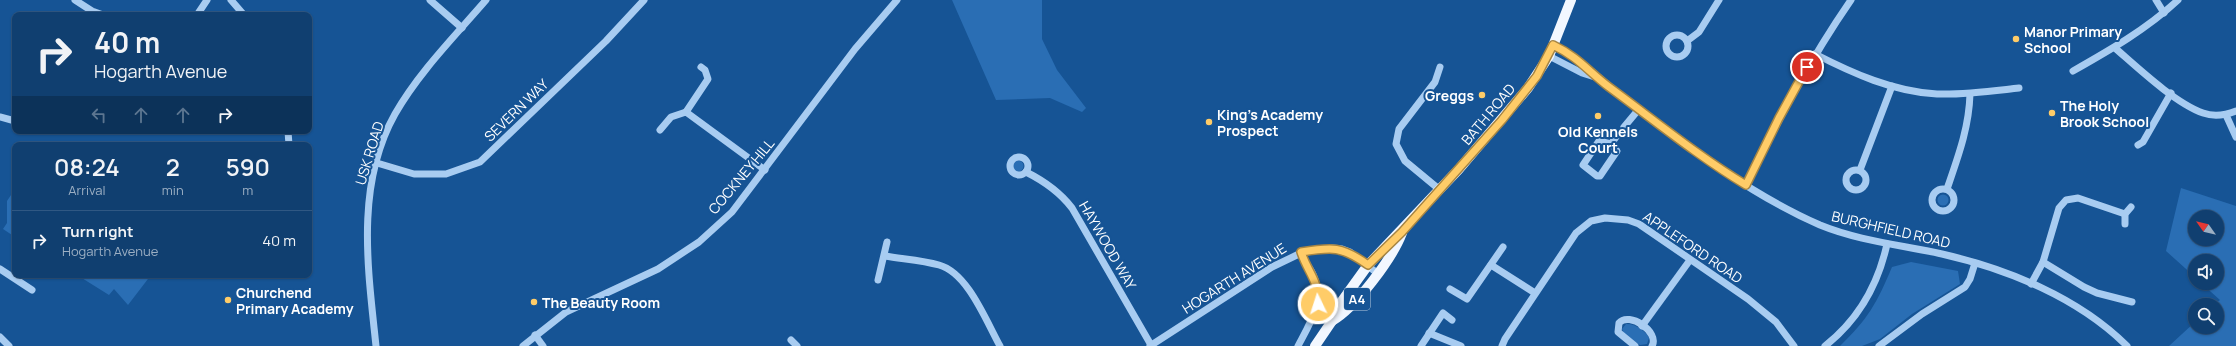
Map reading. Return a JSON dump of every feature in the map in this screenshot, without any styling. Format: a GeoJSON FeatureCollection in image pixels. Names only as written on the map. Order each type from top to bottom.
{"type":"FeatureCollection","features":[{"type":"Feature","properties":{"kind":"main road","name":"BATH ROAD"},"geometry":{"type":"LineString","coordinates":[[1315,346],[1332,321],[1337,308],[1368,265],[1402,232],[1518,102],[1537,76],[1549,56],[1571,0]]}},
{"type":"Feature","properties":{"kind":"main road","name":"BATH ROAD"},"geometry":{"type":"LineString","coordinates":[[1332,321],[1344,314],[1377,273],[1396,248],[1402,232]]}},
{"type":"Feature","properties":{"kind":"street"},"geometry":{"type":"LineString","coordinates":[[75,0],[95,12]]}},
{"type":"Feature","properties":{"kind":"street"},"geometry":{"type":"LineString","coordinates":[[199,12],[207,0]]}},
{"type":"Feature","properties":{"kind":"street"},"geometry":{"type":"LineString","coordinates":[[231,0],[241,12]]}},
{"type":"Feature","properties":{"kind":"street"},"geometry":{"type":"LineString","coordinates":[[430,0],[462,28]]}},
{"type":"Feature","properties":{"kind":"street","name":"USK ROAD"},"geometry":{"type":"LineString","coordinates":[[376,346],[368,258],[367,208],[382,142],[395,114],[418,79],[486,0]]}},
{"type":"Feature","properties":{"kind":"street","name":"SEVERN WAY"},"geometry":{"type":"LineString","coordinates":[[376,163],[414,174],[446,174],[480,162],[606,40],[644,0]]}},
{"type":"Feature","properties":{"kind":"street","name":"COCKNEY HILL"},"geometry":{"type":"LineString","coordinates":[[523,346],[566,312],[658,269],[699,242],[732,212],[765,170],[854,49],[897,0]]}},
{"type":"Feature","properties":{"kind":"street"},"geometry":{"type":"LineString","coordinates":[[1687,41],[1699,32],[1719,0]]}},
{"type":"Feature","properties":{"kind":"street"},"geometry":{"type":"LineString","coordinates":[[1746,185],[1779,118],[1815,54],[1851,0]]}},
{"type":"Feature","properties":{"kind":"street"},"geometry":{"type":"LineString","coordinates":[[2156,0],[2164,13]]}},
{"type":"Feature","properties":{"kind":"street"},"geometry":{"type":"LineString","coordinates":[[2073,71],[2115,48],[2164,13],[2178,0]]}},
{"type":"Feature","properties":{"kind":"street","name":"BURGHFIELD ROAD"},"geometry":{"type":"LineString","coordinates":[[1553,45],[1572,54],[1598,78],[1639,109],[1746,185],[1783,208],[1822,226],[1887,244],[1975,262],[2031,284],[2094,319],[2127,346]]}},
{"type":"Feature","properties":{"kind":"street"},"geometry":{"type":"LineString","coordinates":[[2115,48],[2171,94],[2190,107],[2205,114],[2226,115],[2236,111]]}},
{"type":"Feature","properties":{"kind":"street"},"geometry":{"type":"LineString","coordinates":[[1815,54],[1847,70],[1892,86],[1935,94],[1970,94],[2019,88]]}},
{"type":"Feature","properties":{"kind":"street","name":"BURGHFIELD ROAD"},"geometry":{"type":"LineString","coordinates":[[1549,56],[1582,73],[1598,78]]}},
{"type":"Feature","properties":{"kind":"street"},"geometry":{"type":"LineString","coordinates":[[660,130],[672,117],[686,112],[708,79],[705,70],[701,67]]}},
{"type":"Feature","properties":{"kind":"street"},"geometry":{"type":"LineString","coordinates":[[1440,67],[1435,82],[1399,129],[1396,144],[1405,161],[1440,190]]}},
{"type":"Feature","properties":{"kind":"street"},"geometry":{"type":"LineString","coordinates":[[1860,170],[1892,86]]}},
{"type":"Feature","properties":{"kind":"street"},"geometry":{"type":"LineString","coordinates":[[1947,189],[1965,140],[1970,116],[1970,94]]}},
{"type":"Feature","properties":{"kind":"street"},"geometry":{"type":"LineString","coordinates":[[2138,145],[2143,142],[2171,94]]}},
{"type":"Feature","properties":{"kind":"street"},"geometry":{"type":"LineString","coordinates":[[1624,127],[1639,109]]}},
{"type":"Feature","properties":{"kind":"street"},"geometry":{"type":"LineString","coordinates":[[686,112],[765,170]]}},
{"type":"Feature","properties":{"kind":"street"},"geometry":{"type":"LineString","coordinates":[[2226,115],[2236,137]]}},
{"type":"Feature","properties":{"kind":"street"},"geometry":{"type":"LineString","coordinates":[[0,117],[12,120]]}},
{"type":"Feature","properties":{"kind":"street"},"geometry":{"type":"LineString","coordinates":[[1611,144],[1616,137]]}},
{"type":"Feature","properties":{"kind":"street"},"geometry":{"type":"LineString","coordinates":[[1599,141],[1611,144],[1617,151],[1600,176],[1597,176],[1584,168],[1583,165],[1599,141]]}},
{"type":"Feature","properties":{"kind":"street","name":"HAYWOOD WAY"},"geometry":{"type":"LineString","coordinates":[[1026,172],[1053,188],[1072,208],[1151,346]]}},
{"type":"Feature","properties":{"kind":"street"},"geometry":{"type":"LineString","coordinates":[[2031,284],[2043,262],[2059,208],[2066,200],[2078,198],[2125,214]]}},
{"type":"Feature","properties":{"kind":"street"},"geometry":{"type":"LineString","coordinates":[[2125,224],[2125,214],[2131,207]]}},
{"type":"Feature","properties":{"kind":"street","name":"APPLEFORD ROAD"},"geometry":{"type":"LineString","coordinates":[[1502,346],[1505,338],[1535,292],[1576,233],[1591,221],[1605,218],[1628,220],[1640,224],[1748,300],[1776,322],[1794,346]]}},
{"type":"Feature","properties":{"kind":"street"},"geometry":{"type":"LineString","coordinates":[[878,280],[885,256],[887,242]]}},
{"type":"Feature","properties":{"kind":"street"},"geometry":{"type":"LineString","coordinates":[[1826,346],[1845,329],[1864,303],[1875,283],[1887,244]]}},
{"type":"Feature","properties":{"kind":"street","name":"HOGARTH AVENUE"},"geometry":{"type":"LineString","coordinates":[[1151,346],[1272,267],[1301,252],[1332,248],[1342,249],[1368,265],[1377,273]]}},
{"type":"Feature","properties":{"kind":"street"},"geometry":{"type":"LineString","coordinates":[[1450,289],[1467,299],[1503,248]]}},
{"type":"Feature","properties":{"kind":"street"},"geometry":{"type":"LineString","coordinates":[[1298,346],[1318,300],[1318,290],[1314,277],[1301,252]]}},
{"type":"Feature","properties":{"kind":"street"},"geometry":{"type":"LineString","coordinates":[[885,256],[940,265],[957,274],[968,288],[1000,346]]}},
{"type":"Feature","properties":{"kind":"street"},"geometry":{"type":"LineString","coordinates":[[1642,326],[1690,260]]}},
{"type":"Feature","properties":{"kind":"street"},"geometry":{"type":"LineString","coordinates":[[1878,346],[1922,314],[1965,287],[1970,279],[1975,262]]}},
{"type":"Feature","properties":{"kind":"street"},"geometry":{"type":"LineString","coordinates":[[2043,262],[2084,287],[2097,293],[2132,302]]}},
{"type":"Feature","properties":{"kind":"street"},"geometry":{"type":"LineString","coordinates":[[1491,265],[1535,292]]}},
{"type":"Feature","properties":{"kind":"street"},"geometry":{"type":"LineString","coordinates":[[0,270],[12,278]]}},
{"type":"Feature","properties":{"kind":"street"},"geometry":{"type":"LineString","coordinates":[[13,278],[32,290]]}},
{"type":"Feature","properties":{"kind":"street"},"geometry":{"type":"LineString","coordinates":[[1421,346],[1443,313],[1452,320]]}},
{"type":"Feature","properties":{"kind":"street"},"geometry":{"type":"LineString","coordinates":[[1635,346],[1620,335],[1617,326],[1621,320],[1627,318],[1642,326],[1654,337],[1652,346]]}},
{"type":"Feature","properties":{"kind":"street"},"geometry":{"type":"LineString","coordinates":[[1429,333],[1461,346]]}},
{"type":"Feature","properties":{"kind":"street"},"geometry":{"type":"LineString","coordinates":[[535,335],[543,346]]}},
{"type":"Feature","properties":{"kind":"street"},"geometry":{"type":"LineString","coordinates":[[0,337],[9,346]]}},
{"type":"Feature","properties":{"kind":"street"},"geometry":{"type":"LineString","coordinates":[[791,340],[797,346]]}},
{"type":"Feature","properties":{"kind":"shaded area"},"geometry":{"type":"Polygon","coordinates":[[[952,0],[1042,0],[1042,39],[1057,70],[1086,108],[1082,112],[1050,98],[996,100],[952,0]]]}},
{"type":"Feature","properties":{"kind":"shaded area"},"geometry":{"type":"Polygon","coordinates":[[[1018,160],[1022,162],[1024,166],[1022,170],[1018,172],[1014,170],[1012,166],[1014,162],[1018,160]]]}},
{"type":"Feature","properties":{"kind":"shaded area"},"geometry":{"type":"Polygon","coordinates":[[[2181,188],[2236,206],[2236,346],[2169,346],[2188,328],[2188,334],[2224,334],[2224,298],[2218,298],[2209,290],[2224,290],[2224,254],[2188,254],[2188,271],[2166,251],[2181,188]]]}},
{"type":"Feature","properties":{"kind":"shaded area"},"geometry":{"type":"Polygon","coordinates":[[[12,194],[12,235],[3,229],[7,223],[7,201],[12,194]]]}},
{"type":"Feature","properties":{"kind":"shaded area"},"geometry":{"type":"Polygon","coordinates":[[[1943,194],[1947,196],[1949,200],[1947,204],[1943,206],[1939,204],[1937,200],[1939,196],[1943,194]]]}},
{"type":"Feature","properties":{"kind":"shaded area"},"geometry":{"type":"Polygon","coordinates":[[[1911,262],[1958,271],[1960,284],[1912,314],[1880,339],[1862,346],[1840,346],[1865,319],[1871,310],[1892,267],[1911,262]]]}},
{"type":"Feature","properties":{"kind":"shaded area"},"geometry":{"type":"Polygon","coordinates":[[[82,278],[149,278],[128,305],[114,289],[109,295],[82,278]]]}},
{"type":"Feature","properties":{"kind":"shaded area"},"geometry":{"type":"Polygon","coordinates":[[[1626,324],[1636,326],[1645,333],[1649,338],[1647,344],[1640,345],[1625,336],[1622,329],[1626,324]]]}},
{"type":"Feature","properties":{"kind":"tunnel"},"geometry":{"type":"LineString","coordinates":[[1616,137],[1624,127]]}},
{"type":"Feature","properties":{"kind":"place","name":"Manor Primary School"},"geometry":{"type":"Point","coordinates":[2016,39]}},
{"type":"Feature","properties":{"kind":"place","name":"Greggs"},"geometry":{"type":"Point","coordinates":[1482,95]}},
{"type":"Feature","properties":{"kind":"place","name":"The Holy Brook School"},"geometry":{"type":"Point","coordinates":[2052,113]}},
{"type":"Feature","properties":{"kind":"place","name":"Old Kennels Court"},"geometry":{"type":"Point","coordinates":[1598,116]}},
{"type":"Feature","properties":{"kind":"place","name":"King's Academy Prospect"},"geometry":{"type":"Point","coordinates":[1209,122]}},
{"type":"Feature","properties":{"kind":"place","name":"Churchend Primary Academy"},"geometry":{"type":"Point","coordinates":[228,300]}},
{"type":"Feature","properties":{"kind":"place","name":"The Beauty Room"},"geometry":{"type":"Point","coordinates":[534,302]}},
{"type":"Feature","properties":{"kind":"route"},"geometry":{"type":"LineString","coordinates":[[1318,304],[1318,290],[1314,277],[1301,252],[1332,248],[1342,249],[1350,252],[1368,265],[1377,254],[1402,232],[1518,102],[1537,76],[1549,56],[1553,45],[1572,54],[1586,65],[1598,78],[1636,107],[1729,175],[1746,185],[1779,118],[1807,67]]}}]}
